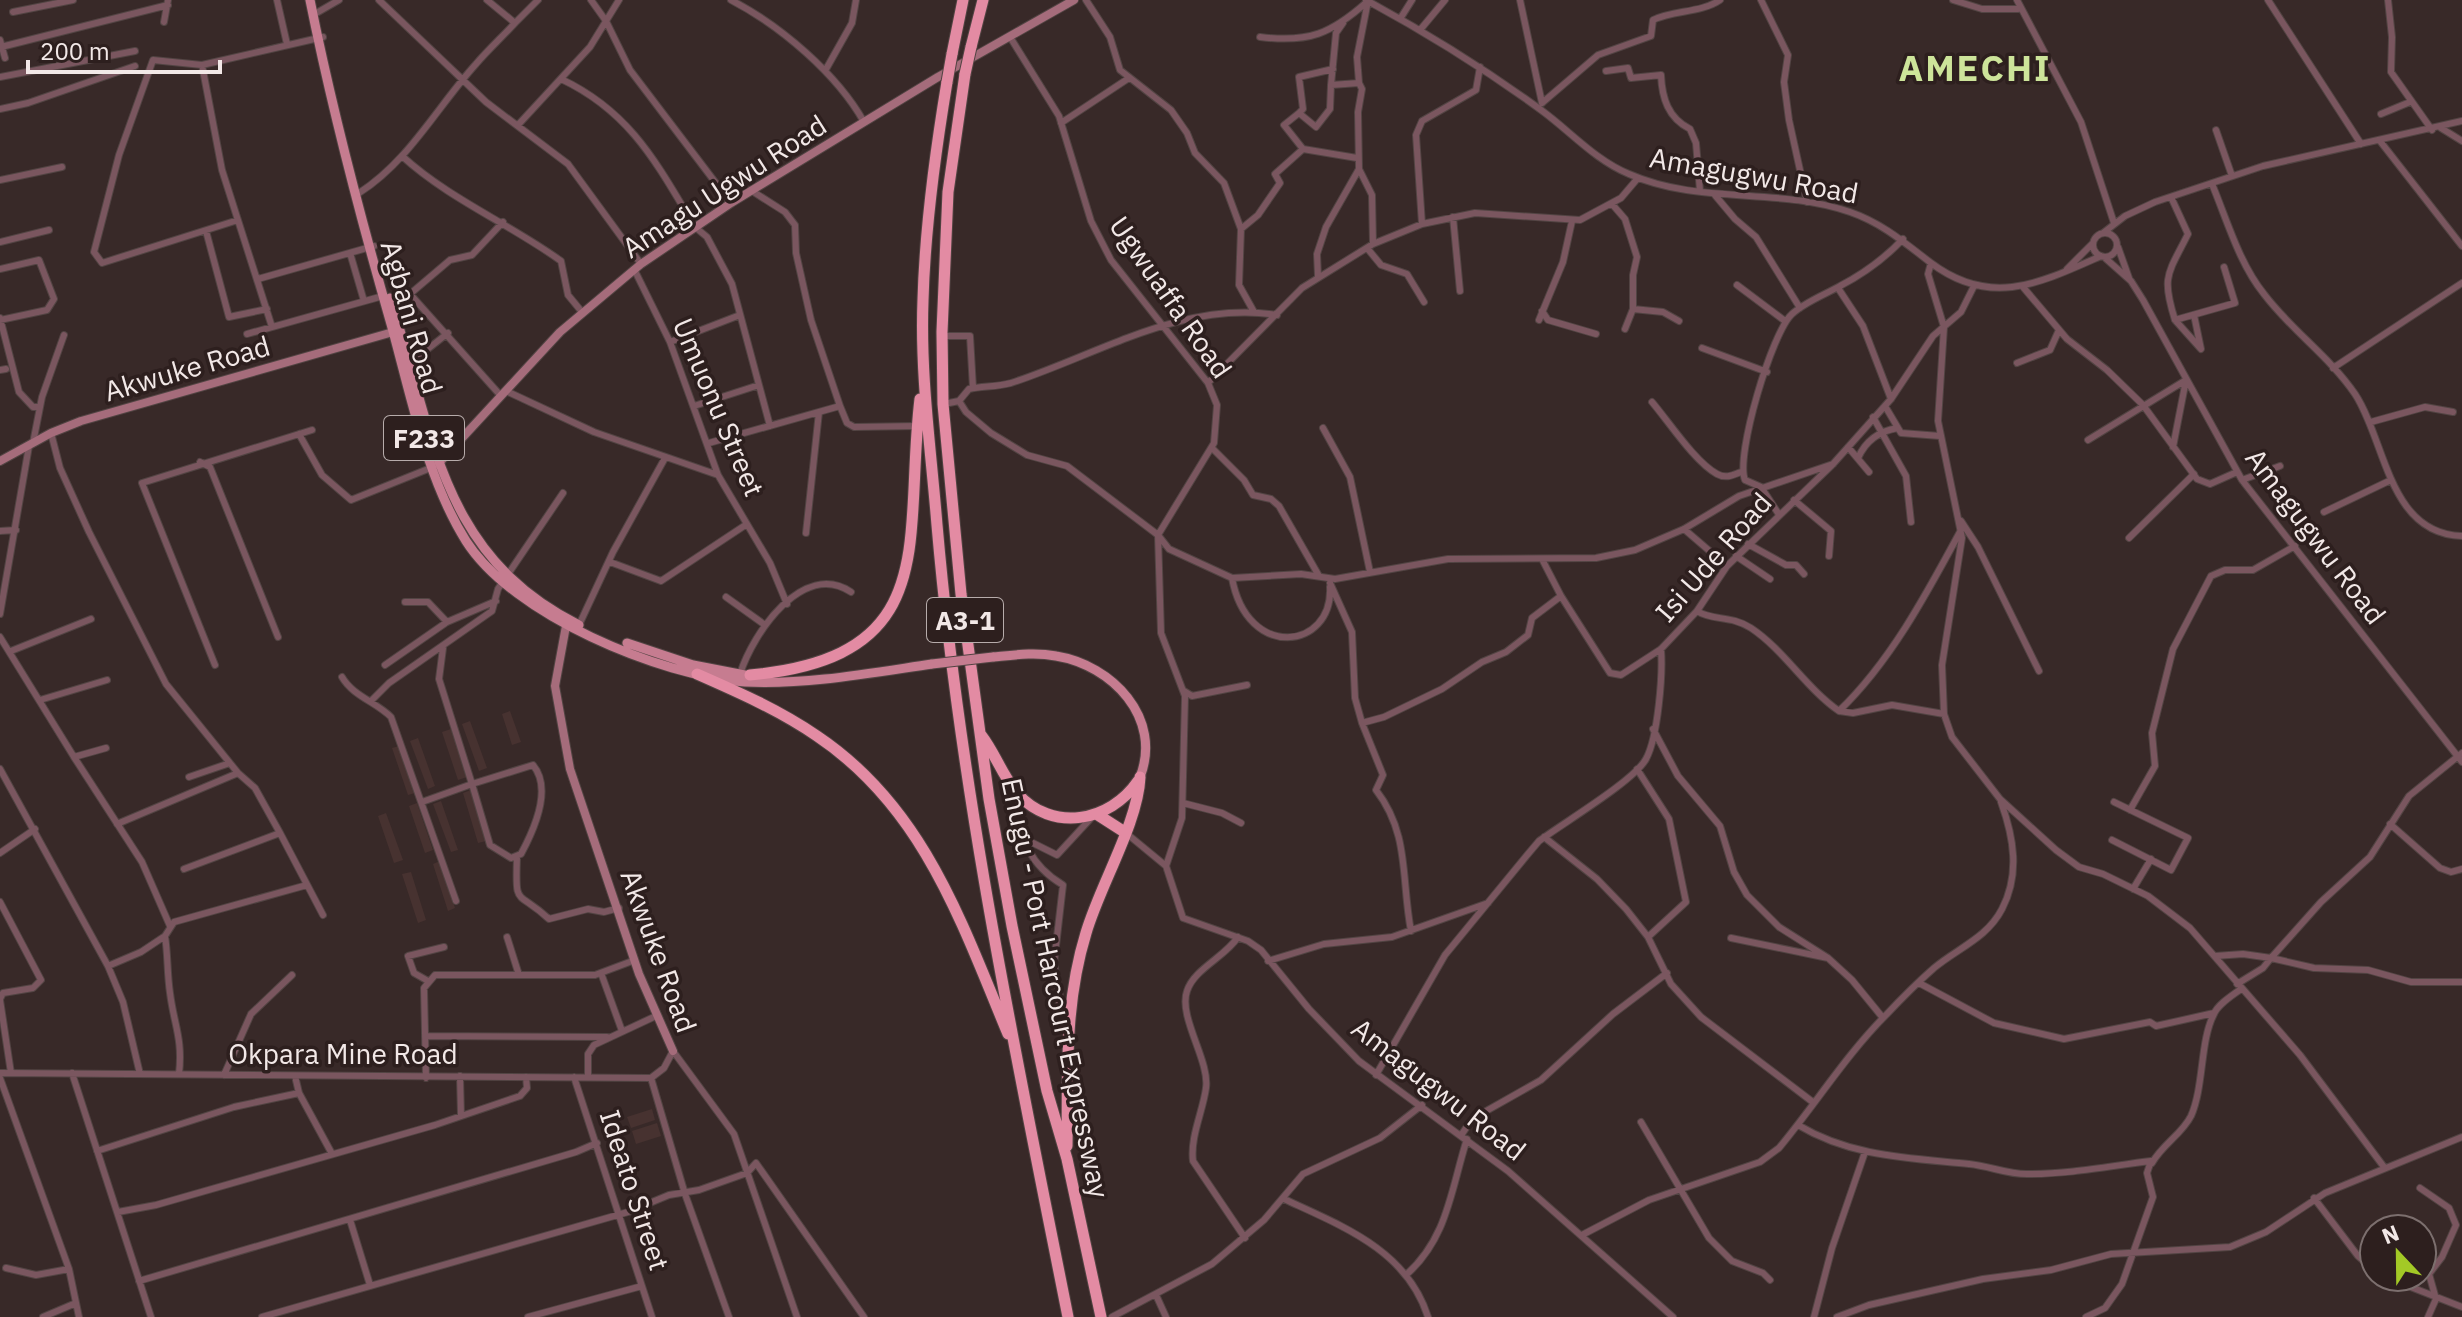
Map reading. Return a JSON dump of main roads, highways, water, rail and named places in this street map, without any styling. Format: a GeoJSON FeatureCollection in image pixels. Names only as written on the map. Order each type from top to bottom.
{"type":"FeatureCollection","features":[{"type":"Feature","properties":{"kind":"highway","name":"Enugu - Port Harcourt Expressway"},"geometry":{"type":"LineString","coordinates":[[963,0],[947,82],[927,218],[923,374],[944,602],[964,755],[1013,1046],[1068,1317]]}},
{"type":"Feature","properties":{"kind":"highway","name":"Enugu - Port Harcourt Expressway"},"geometry":{"type":"LineString","coordinates":[[983,0],[965,74],[947,207],[943,404],[961,594],[980,733],[1015,941],[1101,1317]]}},
{"type":"Feature","properties":{"kind":"highway"},"geometry":{"type":"LineString","coordinates":[[745,674],[801,669],[824,662],[864,637],[888,610],[900,590],[911,550],[923,374]]}},
{"type":"Feature","properties":{"kind":"highway"},"geometry":{"type":"LineString","coordinates":[[697,674],[767,707],[816,735],[890,799],[930,857],[953,900],[1013,1046]]}},
{"type":"Feature","properties":{"kind":"highway"},"geometry":{"type":"LineString","coordinates":[[980,733],[1015,791],[1027,803],[1057,817],[1096,816],[1126,833]]}},
{"type":"Feature","properties":{"kind":"highway"},"geometry":{"type":"LineString","coordinates":[[1096,816],[1127,796],[1140,777]]}},
{"type":"Feature","properties":{"kind":"highway"},"geometry":{"type":"LineString","coordinates":[[1067,1159],[1067,1031],[1084,938],[1095,901],[1126,833],[1140,777]]}},
{"type":"Feature","properties":{"kind":"main road","name":"Agbani Road"},"geometry":{"type":"LineString","coordinates":[[313,0],[372,247],[436,465],[468,545],[505,580],[567,623],[697,674],[766,681],[854,676],[993,657],[1055,655],[1102,673],[1124,693],[1141,720],[1146,747],[1140,777]]}},
{"type":"Feature","properties":{"kind":"main road","name":"Agbani Road"},"geometry":{"type":"LineString","coordinates":[[320,37],[372,247]]}},
{"type":"Feature","properties":{"kind":"main road","name":"Agbani Road"},"geometry":{"type":"LineString","coordinates":[[396,331],[410,363],[436,465]]}},
{"type":"Feature","properties":{"kind":"main road","name":"Agbani Road"},"geometry":{"type":"LineString","coordinates":[[567,623],[693,665],[766,681]]}},
{"type":"Feature","properties":{"kind":"district","name":"AMECHI"},"geometry":{"type":"Point","coordinates":[1975,67]}}]}
